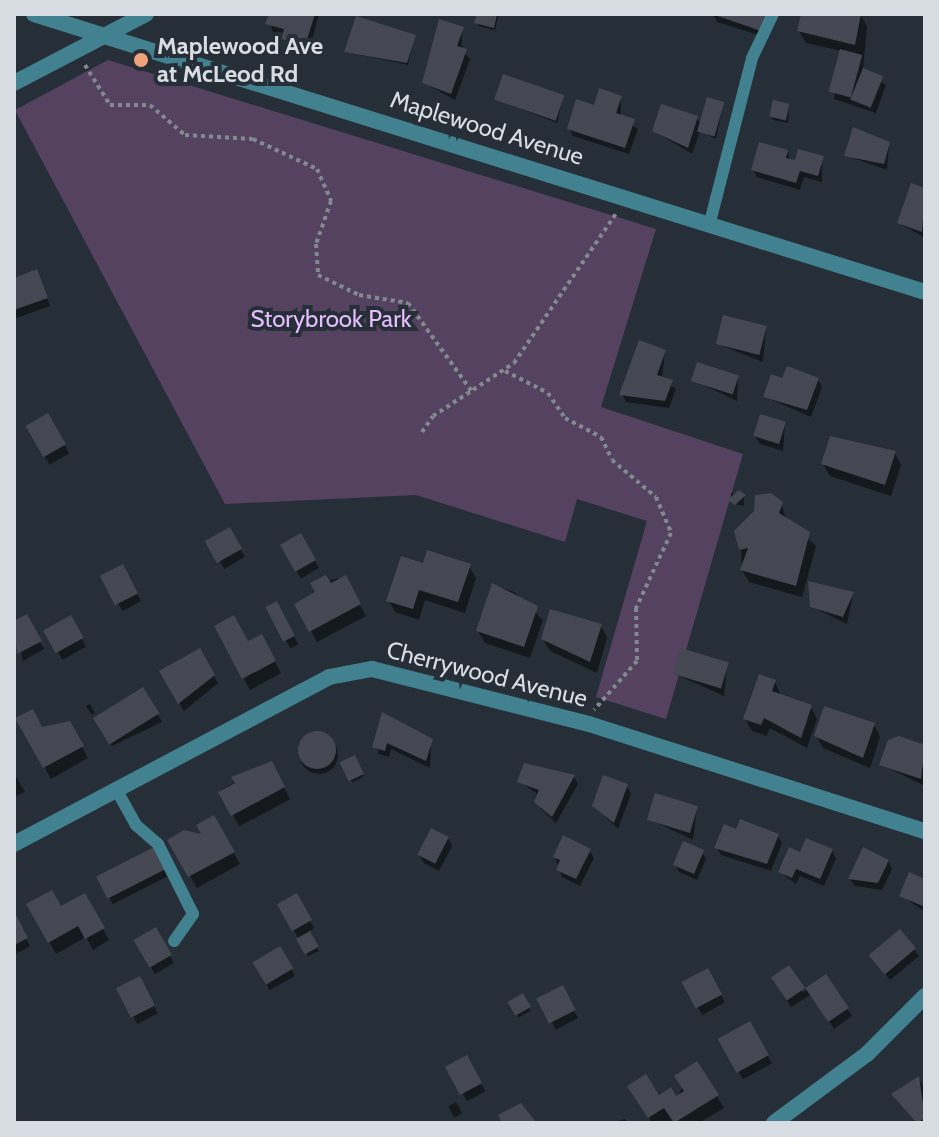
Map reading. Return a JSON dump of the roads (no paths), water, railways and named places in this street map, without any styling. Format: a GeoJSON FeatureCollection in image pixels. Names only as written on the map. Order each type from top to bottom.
{"type":"FeatureCollection","features":[{"type":"Feature","properties":{"kind":"street","name":"Maplewood Avenue"},"geometry":{"type":"LineString","coordinates":[[34,14],[624,194],[925,292]]}},
{"type":"Feature","properties":{"kind":"street"},"geometry":{"type":"LineString","coordinates":[[14,83],[146,14]]}},
{"type":"Feature","properties":{"kind":"street","name":"Cherrywood Avenue"},"geometry":{"type":"LineString","coordinates":[[14,844],[329,677],[372,669],[589,724],[925,831]]}},
{"type":"Feature","properties":{"kind":"street"},"geometry":{"type":"LineString","coordinates":[[774,1123],[867,1054],[925,996]]}},
{"type":"Feature","properties":{"kind":"lane"},"geometry":{"type":"LineString","coordinates":[[710,222],[752,58],[773,14]]}},
{"type":"Feature","properties":{"kind":"lane"},"geometry":{"type":"LineString","coordinates":[[116,789],[136,825],[158,844],[193,914],[174,941]]}},
{"type":"Feature","properties":{"kind":"place","name":"Maplewood Ave at McLeod Rd"},"geometry":{"type":"Point","coordinates":[141,60]}},
{"type":"Feature","properties":{"kind":"park label","name":"Storybrook Park"},"geometry":{"type":"Point","coordinates":[331,319]}}]}
